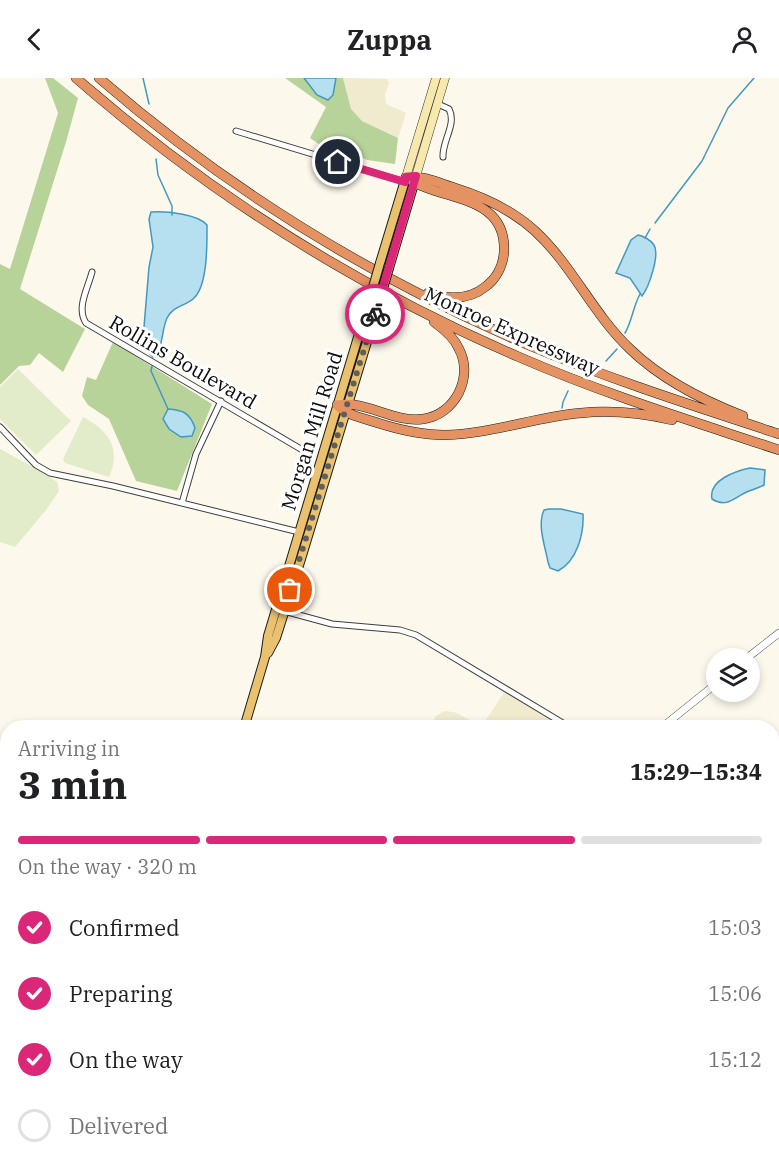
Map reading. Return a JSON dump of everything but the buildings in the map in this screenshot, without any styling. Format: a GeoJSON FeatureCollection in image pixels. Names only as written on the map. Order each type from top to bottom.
{"type":"FeatureCollection","features":[{"type":"Feature","properties":{"kind":"highway","name":"Monroe Expressway"},"geometry":{"type":"LineString","coordinates":[[76,78],[154,142],[233,200],[316,253],[402,301],[550,370],[612,394],[779,450]]}},
{"type":"Feature","properties":{"kind":"highway","name":"Monroe Expressway"},"geometry":{"type":"LineString","coordinates":[[99,78],[163,130],[242,188],[324,240],[395,280],[496,331],[556,356],[627,383],[779,433]]}},
{"type":"Feature","properties":{"kind":"highway"},"geometry":{"type":"LineString","coordinates":[[395,280],[439,296],[465,297],[488,285],[498,273],[503,257],[500,231],[495,220],[483,208],[410,180]]}},
{"type":"Feature","properties":{"kind":"highway"},"geometry":{"type":"LineString","coordinates":[[410,180],[481,197],[519,218],[543,240],[609,327],[643,361],[697,397],[779,433]]}},
{"type":"Feature","properties":{"kind":"highway"},"geometry":{"type":"LineString","coordinates":[[347,408],[421,420],[443,411],[459,393],[463,382],[464,364],[456,343],[441,327],[402,301]]}},
{"type":"Feature","properties":{"kind":"highway"},"geometry":{"type":"LineString","coordinates":[[337,405],[404,430],[436,435],[468,433],[559,416],[603,412],[657,417],[729,434]]}},
{"type":"Feature","properties":{"kind":"main road","name":"Morgan Mill Road"},"geometry":{"type":"LineString","coordinates":[[280,610],[347,408],[380,299],[436,78]]}},
{"type":"Feature","properties":{"kind":"main road","name":"Morgan Mill Road"},"geometry":{"type":"LineString","coordinates":[[246,720],[265,657],[276,638],[280,610],[299,532],[370,294],[446,78]]}},
{"type":"Feature","properties":{"kind":"street"},"geometry":{"type":"LineString","coordinates":[[438,104],[446,107],[452,115],[443,157]]}},
{"type":"Feature","properties":{"kind":"street"},"geometry":{"type":"LineString","coordinates":[[236,131],[410,180]]}},
{"type":"Feature","properties":{"kind":"street","name":"Rollins Boulevard"},"geometry":{"type":"LineString","coordinates":[[92,272],[82,307],[82,316],[86,323],[311,455]]}},
{"type":"Feature","properties":{"kind":"street"},"geometry":{"type":"LineString","coordinates":[[182,503],[196,454],[221,401]]}},
{"type":"Feature","properties":{"kind":"street"},"geometry":{"type":"LineString","coordinates":[[0,427],[36,465],[45,471],[299,532]]}},
{"type":"Feature","properties":{"kind":"street"},"geometry":{"type":"LineString","coordinates":[[280,610],[332,624],[400,630],[421,637],[558,720]]}},
{"type":"Feature","properties":{"kind":"street"},"geometry":{"type":"LineString","coordinates":[[760,648],[779,633]]}},
{"type":"Feature","properties":{"kind":"street"},"geometry":{"type":"LineString","coordinates":[[671,720],[706,692]]}},
{"type":"Feature","properties":{"kind":"shaded area"},"geometry":{"type":"Polygon","coordinates":[[[343,78],[387,79],[389,83],[385,94],[386,104],[406,113],[398,138],[362,121],[351,109],[343,78]]]}},
{"type":"Feature","properties":{"kind":"shaded area"},"geometry":{"type":"Polygon","coordinates":[[[505,691],[553,720],[486,720],[505,691]]]}},
{"type":"Feature","properties":{"kind":"shaded area"},"geometry":{"type":"Polygon","coordinates":[[[444,711],[454,712],[470,720],[434,720],[444,711]]]}},
{"type":"Feature","properties":{"kind":"green space"},"geometry":{"type":"Polygon","coordinates":[[[45,78],[53,78],[78,98],[20,289],[85,329],[63,372],[39,353],[30,365],[19,366],[0,385],[0,264],[10,269],[58,113],[45,78]]]}},
{"type":"Feature","properties":{"kind":"green space"},"geometry":{"type":"Polygon","coordinates":[[[285,78],[343,78],[351,109],[362,121],[398,138],[395,164],[367,160],[336,144],[326,149],[310,138],[326,107],[285,78]]]}},
{"type":"Feature","properties":{"kind":"green space"},"geometry":{"type":"Polygon","coordinates":[[[113,342],[212,404],[177,491],[136,481],[109,419],[88,405],[82,396],[87,377],[96,380],[113,342]]]}},
{"type":"Feature","properties":{"kind":"green space"},"geometry":{"type":"Polygon","coordinates":[[[18,369],[71,421],[36,455],[0,419],[0,387],[18,369]]]}},
{"type":"Feature","properties":{"kind":"green space"},"geometry":{"type":"Polygon","coordinates":[[[83,417],[106,434],[110,441],[114,457],[109,477],[65,463],[63,459],[83,417]]]}},
{"type":"Feature","properties":{"kind":"green space"},"geometry":{"type":"Polygon","coordinates":[[[0,449],[57,482],[59,491],[15,547],[0,542],[0,449]]]}},
{"type":"Feature","properties":{"kind":"water"},"geometry":{"type":"Polygon","coordinates":[[[304,78],[336,78],[333,95],[328,100],[317,95],[304,78]]]}},
{"type":"Feature","properties":{"kind":"water"},"geometry":{"type":"Polygon","coordinates":[[[151,212],[189,216],[207,225],[206,264],[202,285],[193,299],[176,309],[167,318],[161,344],[153,357],[146,350],[143,339],[149,267],[153,247],[149,219],[151,212]]]}},
{"type":"Feature","properties":{"kind":"water"},"geometry":{"type":"Polygon","coordinates":[[[638,235],[651,241],[656,256],[648,286],[642,296],[630,278],[616,273],[631,240],[638,235]]]}},
{"type":"Feature","properties":{"kind":"water"},"geometry":{"type":"Polygon","coordinates":[[[168,409],[182,411],[191,419],[195,428],[192,436],[181,437],[169,429],[163,419],[168,409]]]}},
{"type":"Feature","properties":{"kind":"water"},"geometry":{"type":"Polygon","coordinates":[[[750,468],[765,470],[764,485],[731,501],[723,503],[712,499],[714,487],[719,482],[731,474],[750,468]]]}},
{"type":"Feature","properties":{"kind":"water"},"geometry":{"type":"Polygon","coordinates":[[[544,510],[583,514],[581,538],[575,554],[558,571],[550,568],[542,536],[542,516],[544,510]]]}},
{"type":"Feature","properties":{"kind":"waterway"},"geometry":{"type":"LineString","coordinates":[[143,78],[149,104]]}},
{"type":"Feature","properties":{"kind":"waterway"},"geometry":{"type":"LineString","coordinates":[[655,223],[702,161],[728,108],[754,78]]}},
{"type":"Feature","properties":{"kind":"waterway"},"geometry":{"type":"LineString","coordinates":[[156,159],[158,175],[172,206],[172,215]]}},
{"type":"Feature","properties":{"kind":"waterway"},"geometry":{"type":"LineString","coordinates":[[645,238],[650,229]]}},
{"type":"Feature","properties":{"kind":"waterway"},"geometry":{"type":"LineString","coordinates":[[625,333],[640,294]]}},
{"type":"Feature","properties":{"kind":"waterway"},"geometry":{"type":"LineString","coordinates":[[606,361],[617,349]]}},
{"type":"Feature","properties":{"kind":"waterway"},"geometry":{"type":"LineString","coordinates":[[152,366],[151,371],[168,409]]}},
{"type":"Feature","properties":{"kind":"waterway"},"geometry":{"type":"LineString","coordinates":[[562,408],[568,391]]}},
{"type":"Feature","properties":{"kind":"way so far"},"geometry":{"type":"LineString","coordinates":[[290,590],[375,314]]}},
{"type":"Feature","properties":{"kind":"route"},"geometry":{"type":"LineString","coordinates":[[338,162],[405,182],[406,177],[416,176],[375,314]]}}]}
